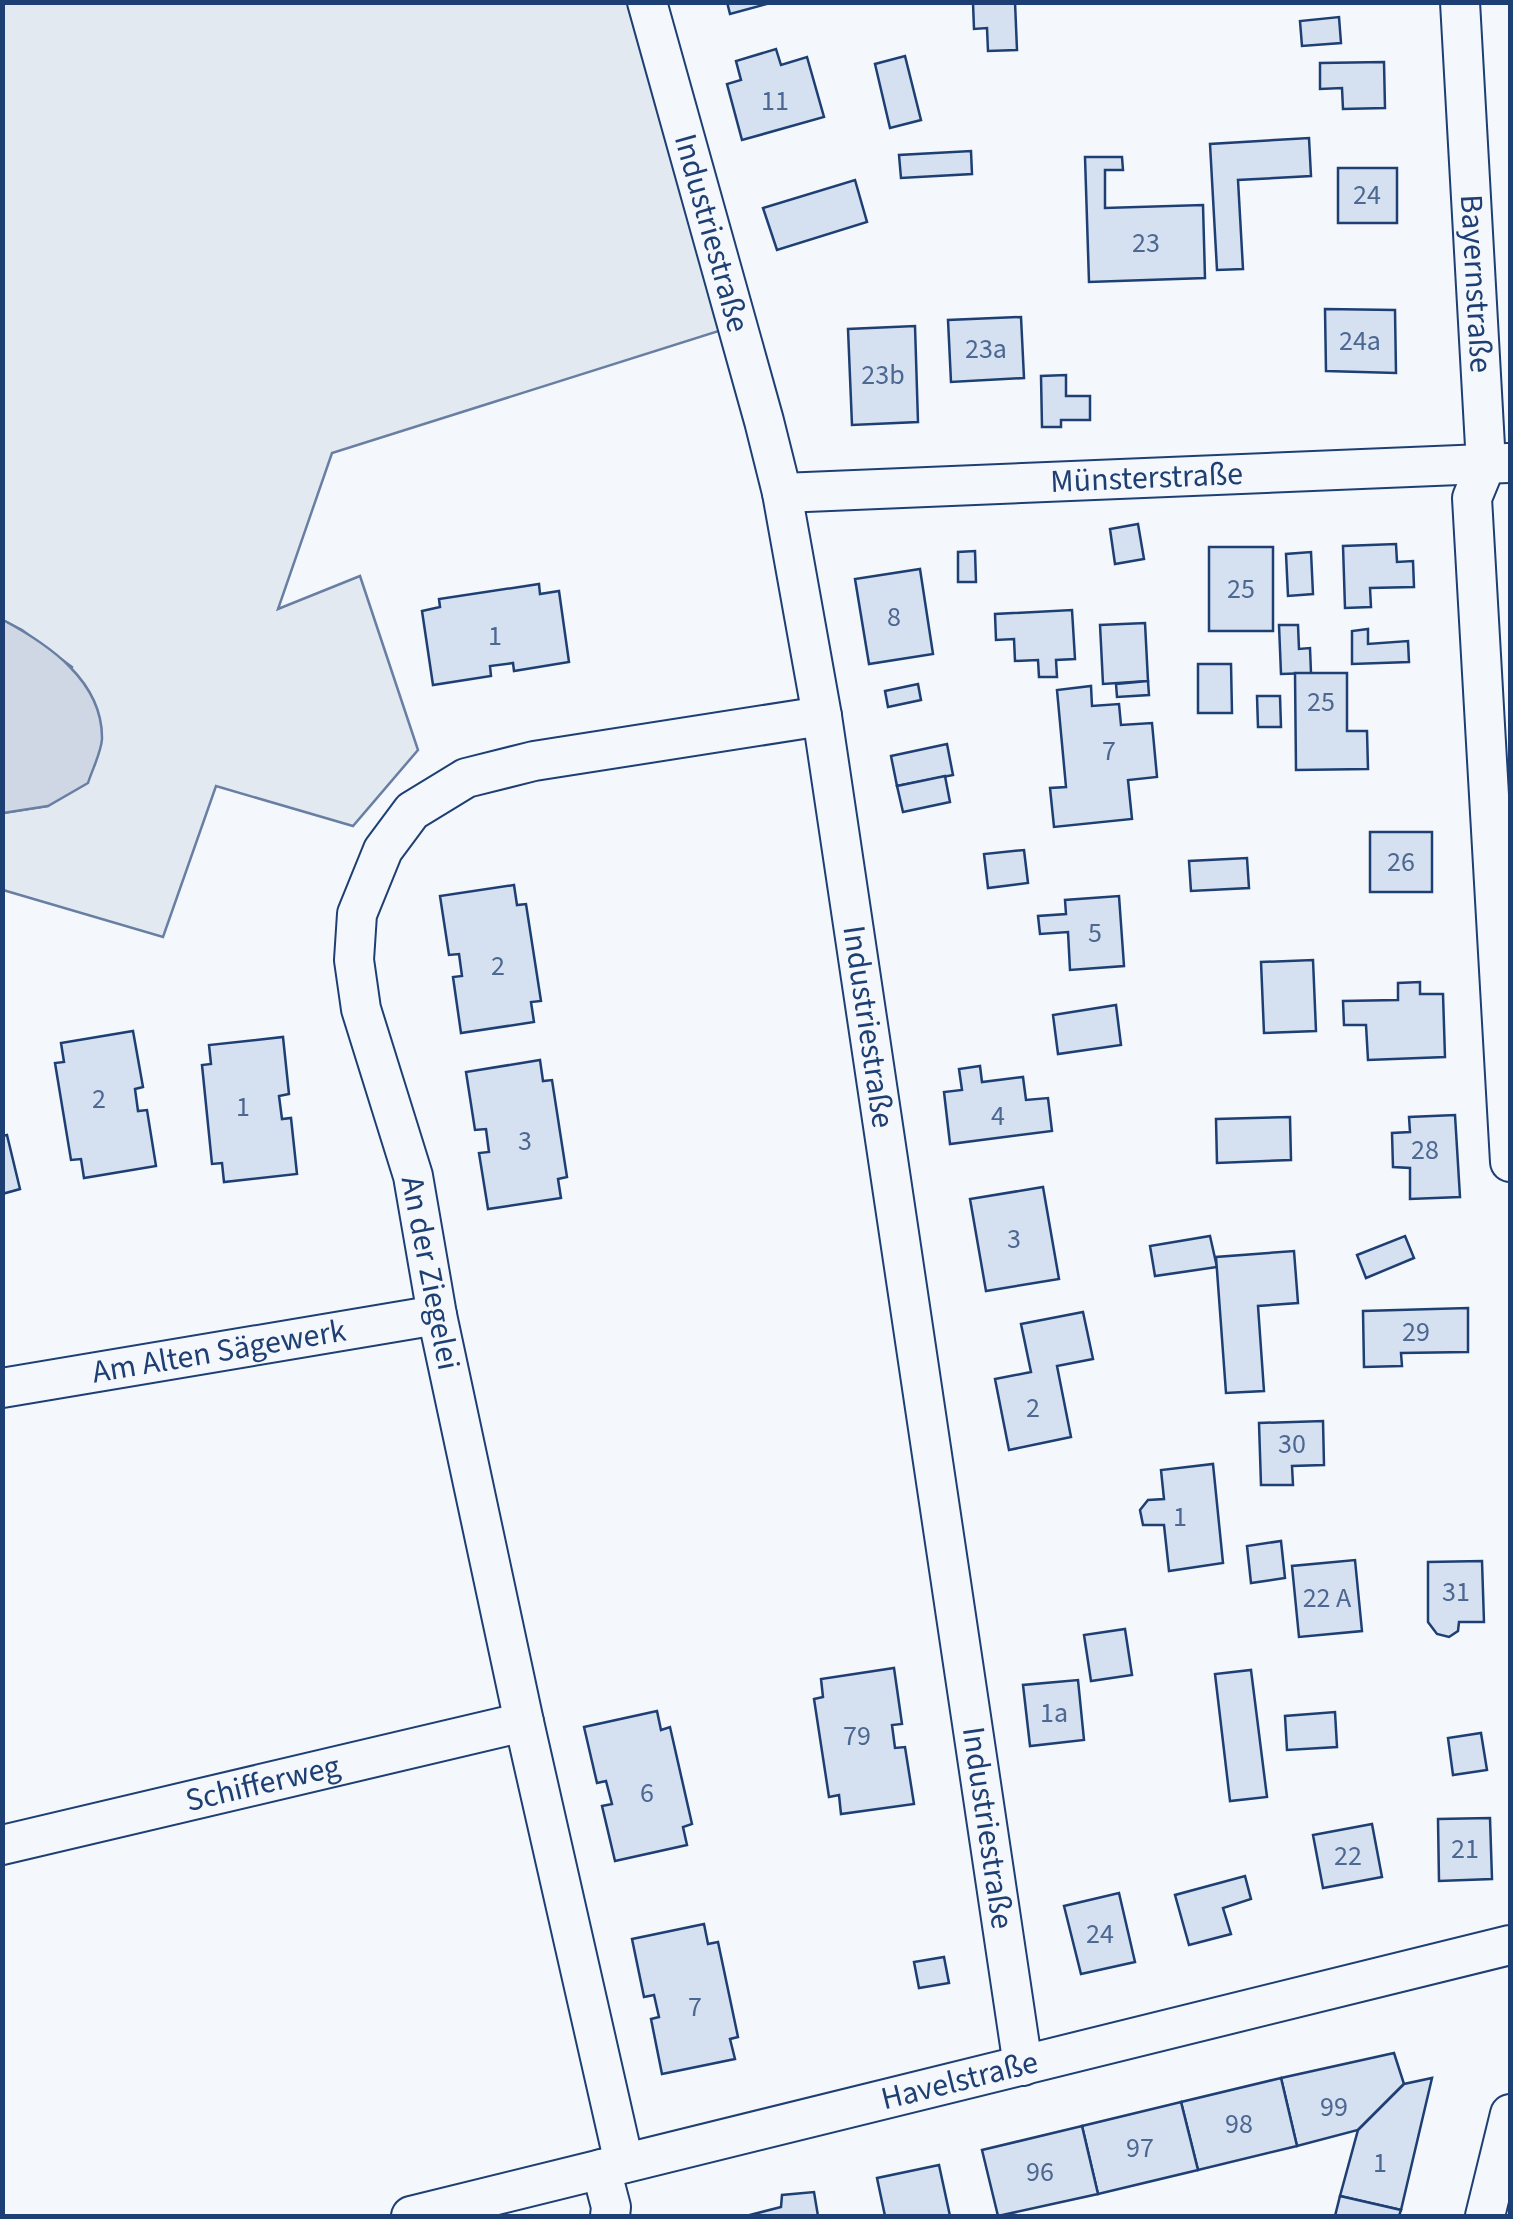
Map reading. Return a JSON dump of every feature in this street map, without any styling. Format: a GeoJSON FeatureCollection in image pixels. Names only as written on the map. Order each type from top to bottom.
{"type":"FeatureCollection","features":[{"type":"Feature","properties":{"kind":"street","name":"Industriestraße"},"geometry":{"type":"LineString","coordinates":[[647,2],[782,493],[822,716],[1023,2066]]}},
{"type":"Feature","properties":{"kind":"street","name":"Bayernstraße"},"geometry":{"type":"LineString","coordinates":[[1460,2],[1498,463],[1472,498],[1510,1162]]}},
{"type":"Feature","properties":{"kind":"street","name":"Münsterstraße"},"geometry":{"type":"LineString","coordinates":[[782,493],[1498,463]]}},
{"type":"Feature","properties":{"kind":"street","name":"An der Ziegelei"},"geometry":{"type":"LineString","coordinates":[[610,2216],[612,2166],[524,1722],[437,1315],[412,1176],[361,1009],[354,960],[357,914],[383,850],[412,811],[466,778],[534,760],[822,716]]}},
{"type":"Feature","properties":{"kind":"street","name":"Am Alten Sägewerk"},"geometry":{"type":"LineString","coordinates":[[2,1388],[437,1315]]}},
{"type":"Feature","properties":{"kind":"street","name":"Schifferweg"},"geometry":{"type":"LineString","coordinates":[[2,1845],[524,1722]]}},
{"type":"Feature","properties":{"kind":"street","name":"Havelstraße"},"geometry":{"type":"LineString","coordinates":[[410,2216],[1510,1945]]}},
{"type":"Feature","properties":{"kind":"street"},"geometry":{"type":"LineString","coordinates":[[1484,2216],[1510,2114]]}},
{"type":"Feature","properties":{"kind":"shaded area"},"geometry":{"type":"Polygon","coordinates":[[[2,3],[634,3],[722,330],[332,453],[278,609],[360,576],[418,750],[353,826],[216,786],[163,937],[3,890],[3,813],[48,806],[72,667],[3,620],[2,3]]]}},
{"type":"Feature","properties":{"kind":"shaded area"},"geometry":{"type":"Polygon","coordinates":[[[3,620],[54,653],[83,682],[100,718],[102,739],[88,783],[48,806],[3,813],[3,620]]]}},
{"type":"Feature","properties":{"kind":"building"},"geometry":{"type":"Polygon","coordinates":[[[727,2],[774,2],[730,14],[727,2]]]}},
{"type":"Feature","properties":{"kind":"building"},"geometry":{"type":"Polygon","coordinates":[[[1015,2],[1017,50],[988,51],[987,28],[974,29],[973,3],[1015,2]]]}},
{"type":"Feature","properties":{"kind":"building"},"geometry":{"type":"Polygon","coordinates":[[[1339,17],[1341,43],[1302,46],[1300,21],[1339,17]]]}},
{"type":"Feature","properties":{"kind":"building"},"geometry":{"type":"Polygon","coordinates":[[[776,49],[781,65],[807,57],[824,117],[742,140],[727,84],[741,80],[736,61],[776,49]]]}},
{"type":"Feature","properties":{"kind":"building"},"geometry":{"type":"Polygon","coordinates":[[[905,56],[921,120],[890,128],[875,64],[905,56]]]}},
{"type":"Feature","properties":{"kind":"building"},"geometry":{"type":"Polygon","coordinates":[[[1384,62],[1385,108],[1343,109],[1342,88],[1320,89],[1320,63],[1384,62]]]}},
{"type":"Feature","properties":{"kind":"building"},"geometry":{"type":"Polygon","coordinates":[[[1309,138],[1311,176],[1238,180],[1243,269],[1217,270],[1210,144],[1309,138]]]}},
{"type":"Feature","properties":{"kind":"building"},"geometry":{"type":"Polygon","coordinates":[[[971,151],[972,174],[901,178],[899,155],[971,151]]]}},
{"type":"Feature","properties":{"kind":"building"},"geometry":{"type":"Polygon","coordinates":[[[1085,157],[1122,157],[1123,170],[1105,170],[1105,208],[1203,205],[1205,278],[1089,282],[1085,157]]]}},
{"type":"Feature","properties":{"kind":"building"},"geometry":{"type":"Polygon","coordinates":[[[1338,168],[1397,168],[1397,223],[1338,223],[1338,168]]]}},
{"type":"Feature","properties":{"kind":"building"},"geometry":{"type":"Polygon","coordinates":[[[855,180],[867,222],[777,250],[763,208],[855,180]]]}},
{"type":"Feature","properties":{"kind":"building"},"geometry":{"type":"Polygon","coordinates":[[[1325,309],[1395,310],[1396,373],[1326,371],[1325,309]]]}},
{"type":"Feature","properties":{"kind":"building"},"geometry":{"type":"Polygon","coordinates":[[[1021,317],[1024,378],[951,382],[948,320],[1021,317]]]}},
{"type":"Feature","properties":{"kind":"building"},"geometry":{"type":"Polygon","coordinates":[[[915,326],[918,422],[852,425],[848,329],[915,326]]]}},
{"type":"Feature","properties":{"kind":"building"},"geometry":{"type":"Polygon","coordinates":[[[1066,375],[1066,396],[1090,396],[1090,420],[1061,420],[1061,427],[1042,427],[1041,376],[1066,375]]]}},
{"type":"Feature","properties":{"kind":"building"},"geometry":{"type":"Polygon","coordinates":[[[1138,524],[1144,559],[1115,564],[1110,529],[1138,524]]]}},
{"type":"Feature","properties":{"kind":"building"},"geometry":{"type":"Polygon","coordinates":[[[1396,544],[1397,562],[1413,561],[1414,587],[1370,588],[1371,607],[1345,608],[1343,546],[1396,544]]]}},
{"type":"Feature","properties":{"kind":"building"},"geometry":{"type":"Polygon","coordinates":[[[1209,547],[1273,547],[1273,631],[1209,631],[1209,547]]]}},
{"type":"Feature","properties":{"kind":"building"},"geometry":{"type":"Polygon","coordinates":[[[975,551],[976,582],[958,582],[958,552],[975,551]]]}},
{"type":"Feature","properties":{"kind":"building"},"geometry":{"type":"Polygon","coordinates":[[[1311,552],[1313,594],[1288,596],[1286,554],[1311,552]]]}},
{"type":"Feature","properties":{"kind":"building"},"geometry":{"type":"Polygon","coordinates":[[[920,569],[933,654],[869,664],[855,579],[920,569]]]}},
{"type":"Feature","properties":{"kind":"building"},"geometry":{"type":"Polygon","coordinates":[[[539,584],[540,594],[559,591],[569,662],[514,671],[513,663],[490,666],[491,676],[433,685],[422,611],[440,607],[439,599],[539,584]]]}},
{"type":"Feature","properties":{"kind":"building"},"geometry":{"type":"Polygon","coordinates":[[[1072,610],[1075,659],[1056,660],[1057,677],[1039,677],[1038,660],[1015,661],[1014,639],[996,640],[995,614],[1072,610]]]}},
{"type":"Feature","properties":{"kind":"building"},"geometry":{"type":"Polygon","coordinates":[[[1145,623],[1148,681],[1103,684],[1100,625],[1145,623]]]}},
{"type":"Feature","properties":{"kind":"building"},"geometry":{"type":"Polygon","coordinates":[[[1279,625],[1298,625],[1299,649],[1310,648],[1311,673],[1281,674],[1279,625]]]}},
{"type":"Feature","properties":{"kind":"building"},"geometry":{"type":"Polygon","coordinates":[[[1368,629],[1368,644],[1408,641],[1409,662],[1352,664],[1352,631],[1368,629]]]}},
{"type":"Feature","properties":{"kind":"building"},"geometry":{"type":"Polygon","coordinates":[[[1198,664],[1231,664],[1232,713],[1198,713],[1198,664]]]}},
{"type":"Feature","properties":{"kind":"building"},"geometry":{"type":"Polygon","coordinates":[[[1295,673],[1347,673],[1347,731],[1367,731],[1368,769],[1296,770],[1295,673]]]}},
{"type":"Feature","properties":{"kind":"building"},"geometry":{"type":"Polygon","coordinates":[[[1148,681],[1149,695],[1117,697],[1116,684],[1148,681]]]}},
{"type":"Feature","properties":{"kind":"building"},"geometry":{"type":"Polygon","coordinates":[[[918,684],[921,700],[888,707],[885,691],[918,684]]]}},
{"type":"Feature","properties":{"kind":"building"},"geometry":{"type":"Polygon","coordinates":[[[1091,686],[1092,706],[1119,704],[1121,725],[1152,723],[1157,777],[1128,780],[1132,819],[1054,827],[1050,788],[1066,787],[1057,690],[1091,686]]]}},
{"type":"Feature","properties":{"kind":"building"},"geometry":{"type":"Polygon","coordinates":[[[1257,696],[1280,696],[1281,727],[1258,727],[1257,696]]]}},
{"type":"Feature","properties":{"kind":"building"},"geometry":{"type":"Polygon","coordinates":[[[947,744],[953,775],[897,786],[891,756],[947,744]]]}},
{"type":"Feature","properties":{"kind":"building"},"geometry":{"type":"Polygon","coordinates":[[[945,776],[950,802],[903,812],[897,786],[945,776]]]}},
{"type":"Feature","properties":{"kind":"building"},"geometry":{"type":"Polygon","coordinates":[[[1370,832],[1432,832],[1432,892],[1370,892],[1370,832]]]}},
{"type":"Feature","properties":{"kind":"building"},"geometry":{"type":"Polygon","coordinates":[[[1024,850],[1028,883],[988,888],[984,854],[1024,850]]]}},
{"type":"Feature","properties":{"kind":"building"},"geometry":{"type":"Polygon","coordinates":[[[1247,858],[1249,888],[1191,891],[1189,861],[1247,858]]]}},
{"type":"Feature","properties":{"kind":"building"},"geometry":{"type":"Polygon","coordinates":[[[514,885],[517,905],[526,904],[541,1001],[531,1002],[534,1022],[461,1033],[453,977],[462,976],[459,954],[449,955],[440,896],[514,885]]]}},
{"type":"Feature","properties":{"kind":"building"},"geometry":{"type":"Polygon","coordinates":[[[1119,896],[1124,966],[1070,970],[1068,932],[1040,934],[1038,916],[1066,914],[1065,900],[1119,896]]]}},
{"type":"Feature","properties":{"kind":"building"},"geometry":{"type":"Polygon","coordinates":[[[1313,960],[1316,1031],[1264,1033],[1261,962],[1313,960]]]}},
{"type":"Feature","properties":{"kind":"building"},"geometry":{"type":"Polygon","coordinates":[[[1420,982],[1420,994],[1443,994],[1445,1057],[1368,1060],[1366,1025],[1344,1025],[1343,1001],[1398,1000],[1398,983],[1420,982]]]}},
{"type":"Feature","properties":{"kind":"building"},"geometry":{"type":"Polygon","coordinates":[[[1116,1005],[1121,1045],[1058,1054],[1053,1015],[1116,1005]]]}},
{"type":"Feature","properties":{"kind":"building"},"geometry":{"type":"Polygon","coordinates":[[[133,1031],[143,1087],[135,1089],[138,1111],[147,1110],[156,1166],[84,1178],[81,1159],[71,1160],[55,1063],[64,1062],[61,1043],[133,1031]]]}},
{"type":"Feature","properties":{"kind":"building"},"geometry":{"type":"Polygon","coordinates":[[[283,1037],[289,1094],[279,1096],[282,1119],[291,1118],[297,1174],[224,1182],[222,1163],[212,1164],[202,1065],[211,1064],[209,1045],[283,1037]]]}},
{"type":"Feature","properties":{"kind":"building"},"geometry":{"type":"Polygon","coordinates":[[[540,1060],[543,1081],[552,1080],[567,1177],[558,1179],[561,1198],[488,1209],[479,1153],[489,1152],[486,1129],[475,1130],[466,1072],[540,1060]]]}},
{"type":"Feature","properties":{"kind":"building"},"geometry":{"type":"Polygon","coordinates":[[[980,1066],[982,1082],[1023,1077],[1026,1100],[1048,1098],[1052,1131],[950,1144],[944,1092],[962,1090],[959,1069],[980,1066]]]}},
{"type":"Feature","properties":{"kind":"building"},"geometry":{"type":"Polygon","coordinates":[[[1455,1115],[1460,1197],[1410,1199],[1410,1168],[1393,1167],[1392,1133],[1410,1132],[1409,1117],[1455,1115]]]}},
{"type":"Feature","properties":{"kind":"building"},"geometry":{"type":"Polygon","coordinates":[[[1290,1117],[1291,1160],[1217,1163],[1216,1119],[1290,1117]]]}},
{"type":"Feature","properties":{"kind":"building"},"geometry":{"type":"Polygon","coordinates":[[[7,1135],[20,1189],[2,1194],[2,1136],[7,1135]]]}},
{"type":"Feature","properties":{"kind":"building"},"geometry":{"type":"Polygon","coordinates":[[[1043,1187],[1059,1279],[986,1291],[970,1199],[1043,1187]]]}},
{"type":"Feature","properties":{"kind":"building"},"geometry":{"type":"Polygon","coordinates":[[[1210,1236],[1217,1267],[1155,1276],[1150,1246],[1210,1236]]]}},
{"type":"Feature","properties":{"kind":"building"},"geometry":{"type":"Polygon","coordinates":[[[1405,1236],[1414,1258],[1366,1278],[1357,1255],[1405,1236]]]}},
{"type":"Feature","properties":{"kind":"building"},"geometry":{"type":"Polygon","coordinates":[[[1294,1251],[1298,1303],[1258,1306],[1264,1391],[1226,1393],[1216,1257],[1294,1251]]]}},
{"type":"Feature","properties":{"kind":"building"},"geometry":{"type":"Polygon","coordinates":[[[1468,1308],[1468,1352],[1401,1353],[1402,1366],[1364,1367],[1363,1311],[1468,1308]]]}},
{"type":"Feature","properties":{"kind":"building"},"geometry":{"type":"Polygon","coordinates":[[[1083,1312],[1093,1359],[1057,1366],[1071,1437],[1009,1450],[995,1379],[1031,1372],[1021,1324],[1083,1312]]]}},
{"type":"Feature","properties":{"kind":"building"},"geometry":{"type":"Polygon","coordinates":[[[1323,1421],[1324,1465],[1292,1466],[1293,1485],[1261,1485],[1259,1423],[1323,1421]]]}},
{"type":"Feature","properties":{"kind":"building"},"geometry":{"type":"Polygon","coordinates":[[[1213,1464],[1223,1563],[1169,1571],[1164,1525],[1143,1525],[1140,1510],[1148,1500],[1164,1499],[1161,1470],[1213,1464]]]}},
{"type":"Feature","properties":{"kind":"building"},"geometry":{"type":"Polygon","coordinates":[[[1281,1541],[1285,1578],[1251,1583],[1247,1546],[1281,1541]]]}},
{"type":"Feature","properties":{"kind":"building"},"geometry":{"type":"Polygon","coordinates":[[[1355,1560],[1362,1631],[1299,1637],[1292,1566],[1355,1560]]]}},
{"type":"Feature","properties":{"kind":"building"},"geometry":{"type":"Polygon","coordinates":[[[1482,1561],[1484,1622],[1459,1622],[1458,1631],[1449,1637],[1437,1634],[1428,1622],[1428,1562],[1482,1561]]]}},
{"type":"Feature","properties":{"kind":"building"},"geometry":{"type":"Polygon","coordinates":[[[1125,1629],[1132,1675],[1091,1681],[1084,1635],[1125,1629]]]}},
{"type":"Feature","properties":{"kind":"building"},"geometry":{"type":"Polygon","coordinates":[[[894,1668],[902,1724],[892,1725],[895,1748],[905,1747],[914,1804],[841,1814],[839,1795],[829,1797],[814,1699],[823,1697],[821,1679],[894,1668]]]}},
{"type":"Feature","properties":{"kind":"building"},"geometry":{"type":"Polygon","coordinates":[[[1251,1670],[1267,1797],[1230,1801],[1215,1674],[1251,1670]]]}},
{"type":"Feature","properties":{"kind":"building"},"geometry":{"type":"Polygon","coordinates":[[[1078,1680],[1084,1740],[1030,1746],[1023,1685],[1078,1680]]]}},
{"type":"Feature","properties":{"kind":"building"},"geometry":{"type":"Polygon","coordinates":[[[657,1711],[661,1730],[670,1727],[692,1824],[683,1827],[687,1845],[615,1861],[602,1806],[612,1804],[606,1781],[597,1783],[584,1727],[657,1711]]]}},
{"type":"Feature","properties":{"kind":"building"},"geometry":{"type":"Polygon","coordinates":[[[1335,1712],[1337,1747],[1287,1750],[1285,1716],[1335,1712]]]}},
{"type":"Feature","properties":{"kind":"building"},"geometry":{"type":"Polygon","coordinates":[[[1481,1733],[1487,1770],[1453,1775],[1448,1738],[1481,1733]]]}},
{"type":"Feature","properties":{"kind":"building"},"geometry":{"type":"Polygon","coordinates":[[[1490,1818],[1492,1879],[1439,1881],[1438,1819],[1490,1818]]]}},
{"type":"Feature","properties":{"kind":"building"},"geometry":{"type":"Polygon","coordinates":[[[1372,1824],[1382,1877],[1323,1888],[1313,1835],[1372,1824]]]}},
{"type":"Feature","properties":{"kind":"building"},"geometry":{"type":"Polygon","coordinates":[[[1245,1876],[1251,1899],[1223,1908],[1231,1934],[1189,1945],[1175,1895],[1245,1876]]]}},
{"type":"Feature","properties":{"kind":"building"},"geometry":{"type":"Polygon","coordinates":[[[1119,1893],[1135,1962],[1081,1974],[1064,1906],[1119,1893]]]}},
{"type":"Feature","properties":{"kind":"building"},"geometry":{"type":"Polygon","coordinates":[[[704,1924],[708,1944],[718,1942],[738,2037],[730,2039],[735,2059],[662,2074],[651,2019],[659,2017],[654,1995],[644,1997],[632,1939],[704,1924]]]}},
{"type":"Feature","properties":{"kind":"building"},"geometry":{"type":"Polygon","coordinates":[[[944,1957],[949,1983],[919,1988],[914,1962],[944,1957]]]}},
{"type":"Feature","properties":{"kind":"building"},"geometry":{"type":"Polygon","coordinates":[[[1394,2053],[1404,2084],[1358,2130],[1297,2146],[1281,2078],[1394,2053]]]}},
{"type":"Feature","properties":{"kind":"building"},"geometry":{"type":"Polygon","coordinates":[[[1281,2078],[1297,2146],[1198,2170],[1181,2102],[1281,2078]]]}},
{"type":"Feature","properties":{"kind":"building"},"geometry":{"type":"Polygon","coordinates":[[[1432,2078],[1401,2210],[1340,2196],[1358,2130],[1404,2084],[1432,2078]]]}},
{"type":"Feature","properties":{"kind":"building"},"geometry":{"type":"Polygon","coordinates":[[[1181,2102],[1198,2170],[1098,2194],[1082,2126],[1181,2102]]]}},
{"type":"Feature","properties":{"kind":"building"},"geometry":{"type":"Polygon","coordinates":[[[1082,2126],[1098,2194],[998,2216],[982,2150],[1082,2126]]]}},
{"type":"Feature","properties":{"kind":"building"},"geometry":{"type":"Polygon","coordinates":[[[939,2165],[950,2216],[885,2216],[877,2178],[939,2165]]]}},
{"type":"Feature","properties":{"kind":"building"},"geometry":{"type":"Polygon","coordinates":[[[814,2192],[818,2216],[746,2216],[781,2207],[782,2195],[814,2192]]]}},
{"type":"Feature","properties":{"kind":"building"},"geometry":{"type":"Polygon","coordinates":[[[1340,2196],[1401,2210],[1399,2216],[1335,2216],[1340,2196]]]}}]}
